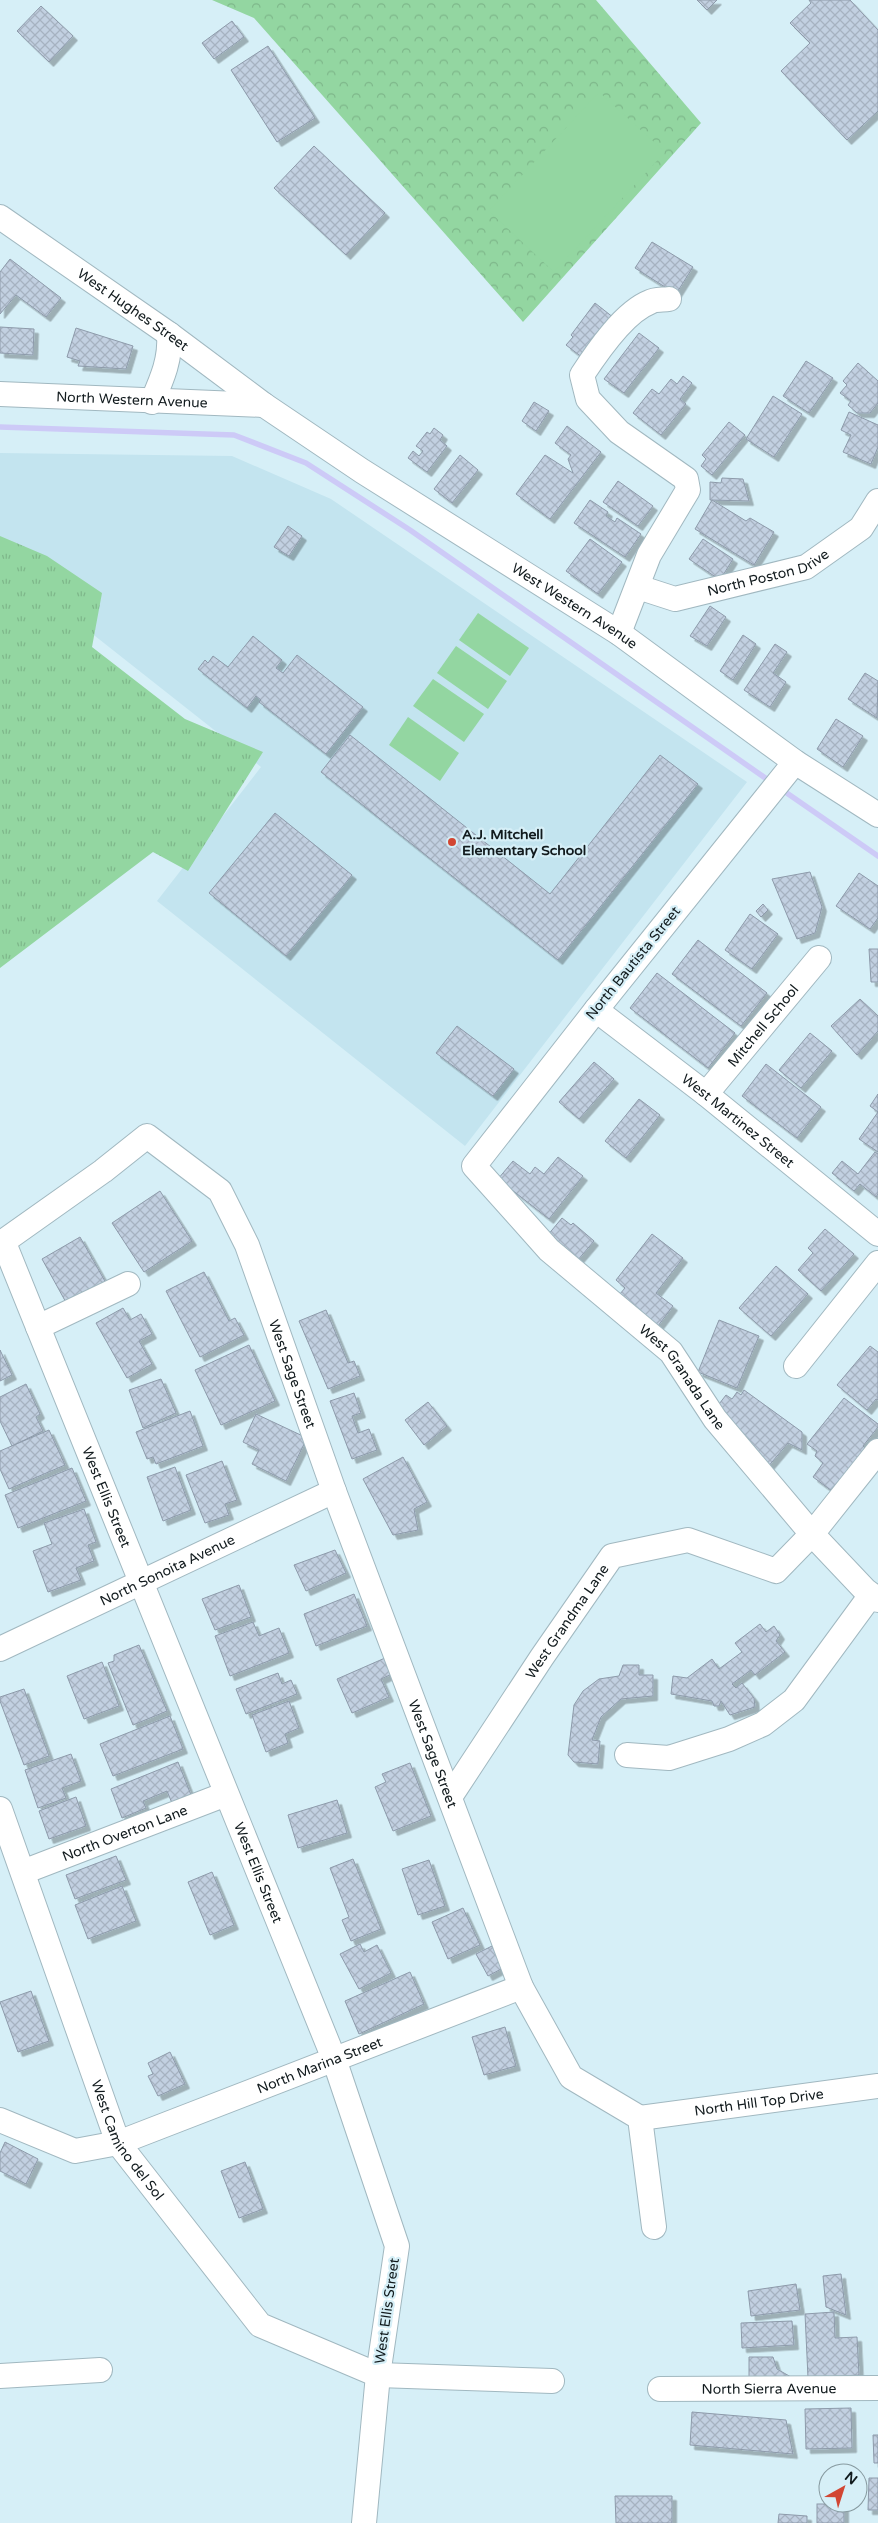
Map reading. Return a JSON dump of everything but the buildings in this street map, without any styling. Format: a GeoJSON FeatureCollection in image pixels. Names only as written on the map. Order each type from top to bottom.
{"type":"FeatureCollection","features":[{"type":"Feature","properties":{"kind":"street","name":"West Hughes Street"},"geometry":{"type":"LineString","coordinates":[[0,216],[169,334],[264,405]]}},
{"type":"Feature","properties":{"kind":"street"},"geometry":{"type":"LineString","coordinates":[[619,633],[638,588],[648,556],[688,490],[686,479],[619,432],[588,399],[582,375],[611,334],[630,316],[650,302],[669,299]]}},
{"type":"Feature","properties":{"kind":"street"},"geometry":{"type":"LineString","coordinates":[[152,402],[168,363],[169,334]]}},
{"type":"Feature","properties":{"kind":"street","name":"North Western Avenue"},"geometry":{"type":"LineString","coordinates":[[0,394],[152,402],[264,405]]}},
{"type":"Feature","properties":{"kind":"street","name":"West Western Avenue"},"geometry":{"type":"LineString","coordinates":[[264,405],[362,471],[619,633],[795,762],[878,815]]}},
{"type":"Feature","properties":{"kind":"street","name":"North Poston Drive"},"geometry":{"type":"LineString","coordinates":[[638,588],[675,599],[806,567],[860,528],[878,501]]}},
{"type":"Feature","properties":{"kind":"street","name":"North Bautista Street"},"geometry":{"type":"LineString","coordinates":[[474,1166],[596,1010],[795,762]]}},
{"type":"Feature","properties":{"kind":"street","name":"Mitchell School"},"geometry":{"type":"LineString","coordinates":[[706,1094],[818,958]]}},
{"type":"Feature","properties":{"kind":"street","name":"West Martinez Street"},"geometry":{"type":"LineString","coordinates":[[596,1010],[706,1094],[878,1234]]}},
{"type":"Feature","properties":{"kind":"street","name":"West Sage Street"},"geometry":{"type":"LineString","coordinates":[[2,1244],[147,1136],[220,1191],[247,1245],[334,1491],[521,1987],[571,2077],[640,2118]]}},
{"type":"Feature","properties":{"kind":"street","name":"West Granada Lane"},"geometry":{"type":"LineString","coordinates":[[474,1166],[549,1250],[672,1352],[715,1419],[812,1534],[874,1598]]}},
{"type":"Feature","properties":{"kind":"street","name":"West Ellis Street"},"geometry":{"type":"LineString","coordinates":[[2,1244],[38,1327],[334,2059],[397,2246],[378,2375],[364,2523]]}},
{"type":"Feature","properties":{"kind":"street"},"geometry":{"type":"LineString","coordinates":[[796,1366],[878,1263]]}},
{"type":"Feature","properties":{"kind":"street"},"geometry":{"type":"LineString","coordinates":[[38,1327],[128,1284]]}},
{"type":"Feature","properties":{"kind":"street"},"geometry":{"type":"LineString","coordinates":[[812,1534],[878,1451]]}},
{"type":"Feature","properties":{"kind":"street","name":"North Sonoita Avenue"},"geometry":{"type":"LineString","coordinates":[[0,1649],[334,1491]]}},
{"type":"Feature","properties":{"kind":"street","name":"West Grandma Lane"},"geometry":{"type":"LineString","coordinates":[[450,1797],[542,1656],[612,1556],[688,1540],[776,1571],[812,1534]]}},
{"type":"Feature","properties":{"kind":"street"},"geometry":{"type":"LineString","coordinates":[[627,1755],[669,1758],[729,1739],[763,1724],[794,1700],[874,1598]]}},
{"type":"Feature","properties":{"kind":"street","name":"North Overton Lane"},"geometry":{"type":"LineString","coordinates":[[23,1872],[226,1794]]}},
{"type":"Feature","properties":{"kind":"street","name":"West Camino del Sol"},"geometry":{"type":"LineString","coordinates":[[0,1810],[118,2143],[260,2325],[378,2375]]}},
{"type":"Feature","properties":{"kind":"street","name":"North Marina Street"},"geometry":{"type":"LineString","coordinates":[[0,2120],[75,2151],[118,2143],[521,1987]]}},
{"type":"Feature","properties":{"kind":"street","name":"North Hill Top Drive"},"geometry":{"type":"LineString","coordinates":[[640,2118],[878,2086]]}},
{"type":"Feature","properties":{"kind":"street"},"geometry":{"type":"LineString","coordinates":[[640,2118],[654,2227]]}},
{"type":"Feature","properties":{"kind":"street"},"geometry":{"type":"LineString","coordinates":[[0,2376],[100,2370]]}},
{"type":"Feature","properties":{"kind":"street"},"geometry":{"type":"LineString","coordinates":[[378,2375],[552,2382]]}},
{"type":"Feature","properties":{"kind":"street","name":"North Sierra Avenue"},"geometry":{"type":"LineString","coordinates":[[660,2389],[878,2388]]}},
{"type":"Feature","properties":{"kind":"shaded area","name":"A.J. Mitchell Elementary School"},"geometry":{"type":"Polygon","coordinates":[[[0,453],[232,456],[331,499],[747,782],[465,1146],[157,901],[261,767],[0,561],[0,453]]]}},
{"type":"Feature","properties":{"kind":"green space"},"geometry":{"type":"Polygon","coordinates":[[[212,0],[596,0],[701,123],[523,322],[254,18],[212,0]]]}},
{"type":"Feature","properties":{"kind":"green space"},"geometry":{"type":"Polygon","coordinates":[[[599,92],[665,152],[554,272],[489,211],[599,92]]]}},
{"type":"Feature","properties":{"kind":"green space"},"geometry":{"type":"Polygon","coordinates":[[[0,536],[47,556],[102,593],[92,647],[185,719],[263,752],[188,871],[153,852],[0,968],[0,536]]]}},
{"type":"Feature","properties":{"kind":"green space"},"geometry":{"type":"Polygon","coordinates":[[[478,613],[529,648],[510,676],[459,640],[478,613]]]}},
{"type":"Feature","properties":{"kind":"green space"},"geometry":{"type":"Polygon","coordinates":[[[456,646],[507,681],[488,709],[437,673],[456,646]]]}},
{"type":"Feature","properties":{"kind":"green space"},"geometry":{"type":"Polygon","coordinates":[[[433,679],[484,714],[464,742],[413,706],[433,679]]]}},
{"type":"Feature","properties":{"kind":"green space"},"geometry":{"type":"Polygon","coordinates":[[[408,717],[459,753],[440,781],[389,745],[408,717]]]}},
{"type":"Feature","properties":{"kind":"waterway"},"geometry":{"type":"LineString","coordinates":[[0,427],[234,435],[306,463],[410,530],[771,782]]}},
{"type":"Feature","properties":{"kind":"waterway"},"geometry":{"type":"LineString","coordinates":[[781,789],[878,856]]}},
{"type":"Feature","properties":{"kind":"place","name":"A.J. Mitchell Elementary School"},"geometry":{"type":"Point","coordinates":[452,842]}}]}
